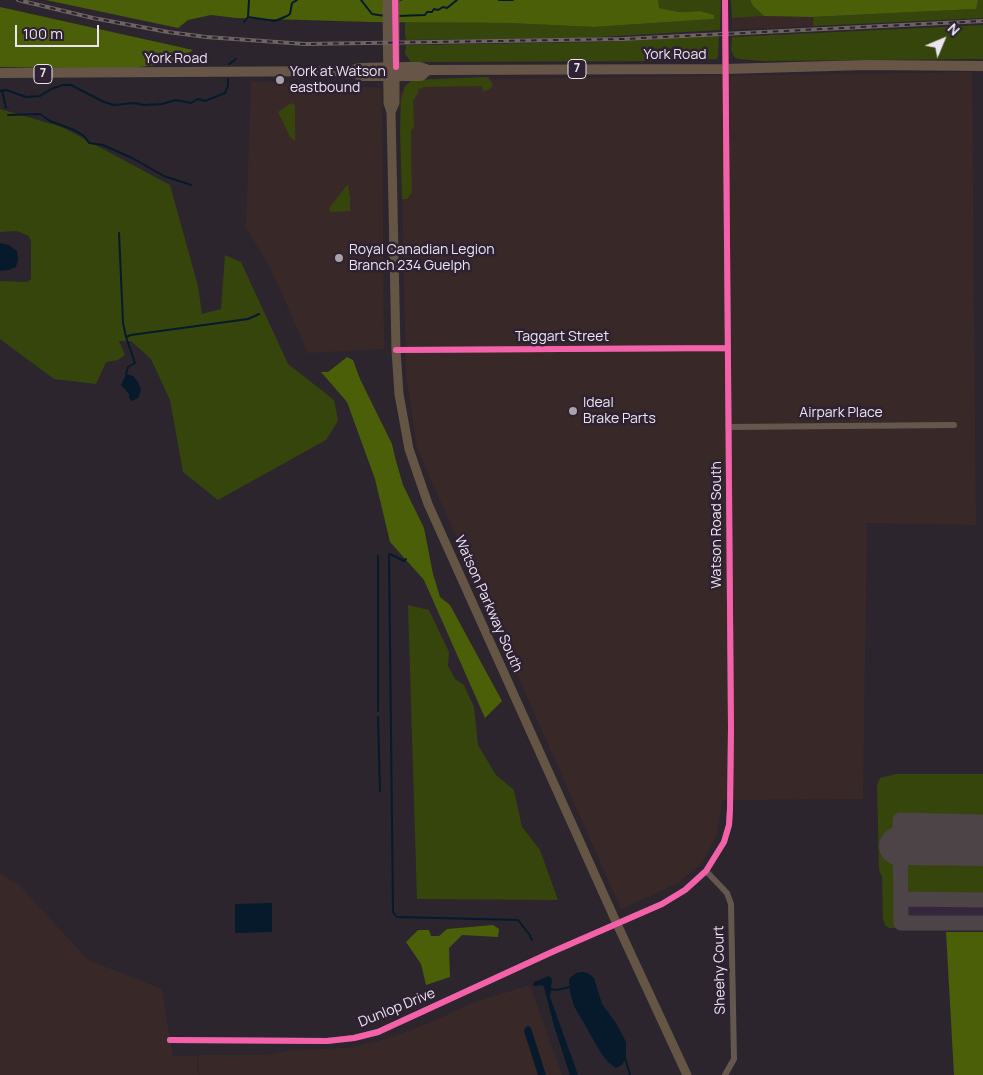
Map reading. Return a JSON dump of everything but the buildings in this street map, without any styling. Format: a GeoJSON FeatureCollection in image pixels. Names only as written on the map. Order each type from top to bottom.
{"type":"FeatureCollection","features":[{"type":"Feature","properties":{"kind":"main road","name":"Watson Parkway South"},"geometry":{"type":"LineString","coordinates":[[391,4],[391,71],[395,103],[391,112],[396,350],[399,394],[410,449],[428,504],[687,1075]]}},
{"type":"Feature","properties":{"kind":"main road","name":"York Road"},"geometry":{"type":"LineString","coordinates":[[0,74],[352,71],[359,68],[421,76],[428,70],[866,65],[983,66]]}},
{"type":"Feature","properties":{"kind":"street","name":"Watson Road South"},"geometry":{"type":"LineString","coordinates":[[617,924],[662,904],[685,890],[706,871],[724,842],[729,825],[725,0]]}},
{"type":"Feature","properties":{"kind":"street","name":"Taggart Street"},"geometry":{"type":"LineString","coordinates":[[396,350],[728,348]]}},
{"type":"Feature","properties":{"kind":"street","name":"Airpark Place"},"geometry":{"type":"LineString","coordinates":[[728,427],[954,425]]}},
{"type":"Feature","properties":{"kind":"street","name":"Sheehy Court"},"geometry":{"type":"LineString","coordinates":[[706,871],[720,883],[727,893],[731,904],[734,1059],[725,1075]]}},
{"type":"Feature","properties":{"kind":"street","name":"Dunlop Drive"},"geometry":{"type":"LineString","coordinates":[[170,1040],[309,1041],[354,1038],[389,1028],[552,952],[617,924]]}},
{"type":"Feature","properties":{"kind":"shaded area"},"geometry":{"type":"Polygon","coordinates":[[[764,16],[812,17],[813,26],[732,30],[732,18],[764,16]]]}},
{"type":"Feature","properties":{"kind":"shaded area"},"geometry":{"type":"Polygon","coordinates":[[[972,72],[976,525],[867,523],[863,799],[723,800],[716,837],[702,863],[676,884],[621,909],[417,448],[406,374],[400,94],[414,80],[972,72]]]}},
{"type":"Feature","properties":{"kind":"shaded area"},"geometry":{"type":"Polygon","coordinates":[[[251,81],[382,88],[384,349],[308,353],[270,267],[246,228],[251,81]]]}},
{"type":"Feature","properties":{"kind":"shaded area"},"geometry":{"type":"Polygon","coordinates":[[[896,774],[983,774],[983,928],[897,928],[896,774]]]}},
{"type":"Feature","properties":{"kind":"shaded area"},"geometry":{"type":"Polygon","coordinates":[[[0,873],[20,886],[88,960],[162,989],[173,1056],[197,1056],[198,1075],[0,1075],[0,873]]]}},
{"type":"Feature","properties":{"kind":"shaded area"},"geometry":{"type":"Polygon","coordinates":[[[530,985],[562,1075],[199,1075],[198,1055],[268,1055],[291,1050],[348,1048],[386,1039],[432,1022],[472,1003],[530,985]]]}},
{"type":"Feature","properties":{"kind":"green space"},"geometry":{"type":"Polygon","coordinates":[[[46,0],[389,0],[396,3],[403,0],[658,0],[659,8],[679,12],[700,11],[714,15],[714,19],[594,27],[508,23],[371,22],[236,18],[211,15],[188,20],[178,28],[46,0]]]}},
{"type":"Feature","properties":{"kind":"green space"},"geometry":{"type":"Polygon","coordinates":[[[658,0],[721,0],[720,30],[582,38],[406,40],[405,34],[405,22],[508,23],[594,27],[714,19],[700,11],[679,12],[658,8],[658,0]]]}},
{"type":"Feature","properties":{"kind":"green space"},"geometry":{"type":"Polygon","coordinates":[[[731,0],[750,0],[753,6],[764,16],[732,18],[731,0]]]}},
{"type":"Feature","properties":{"kind":"green space"},"geometry":{"type":"Polygon","coordinates":[[[750,0],[978,0],[976,9],[812,17],[764,16],[753,6],[750,0]]]}},
{"type":"Feature","properties":{"kind":"green space"},"geometry":{"type":"Polygon","coordinates":[[[978,0],[983,0],[983,18],[813,26],[813,17],[975,9],[978,0]]]}},
{"type":"Feature","properties":{"kind":"green space"},"geometry":{"type":"Polygon","coordinates":[[[0,7],[193,50],[175,62],[126,69],[0,67],[0,7]]]}},
{"type":"Feature","properties":{"kind":"green space"},"geometry":{"type":"Polygon","coordinates":[[[983,25],[983,59],[762,61],[739,59],[734,57],[731,50],[732,37],[983,25]]]}},
{"type":"Feature","properties":{"kind":"green space"},"geometry":{"type":"Polygon","coordinates":[[[719,36],[717,59],[669,61],[411,62],[405,54],[406,45],[602,42],[719,36]]]}},
{"type":"Feature","properties":{"kind":"green space"},"geometry":{"type":"Polygon","coordinates":[[[488,77],[492,87],[483,91],[482,86],[423,87],[418,89],[418,93],[413,101],[414,128],[411,130],[412,192],[407,199],[402,199],[400,129],[401,100],[405,86],[412,80],[488,77]]]}},
{"type":"Feature","properties":{"kind":"green space"},"geometry":{"type":"Polygon","coordinates":[[[291,103],[295,105],[295,141],[290,137],[278,112],[291,103]]]}},
{"type":"Feature","properties":{"kind":"green space"},"geometry":{"type":"Polygon","coordinates":[[[0,109],[62,127],[170,185],[198,286],[202,314],[221,309],[225,255],[241,262],[288,364],[334,400],[338,421],[326,440],[218,500],[183,472],[170,400],[151,359],[131,341],[119,341],[125,355],[118,360],[106,362],[96,384],[54,379],[0,339],[0,281],[27,282],[31,279],[31,242],[29,236],[17,231],[0,232],[0,109]]]}},
{"type":"Feature","properties":{"kind":"green space"},"geometry":{"type":"Polygon","coordinates":[[[348,184],[350,211],[331,212],[329,210],[330,207],[348,184]]]}},
{"type":"Feature","properties":{"kind":"green space"},"geometry":{"type":"Polygon","coordinates":[[[347,357],[353,360],[360,379],[392,444],[403,485],[424,528],[433,574],[440,597],[450,605],[502,701],[485,718],[424,580],[390,542],[375,479],[347,402],[321,372],[328,372],[347,357]]]}},
{"type":"Feature","properties":{"kind":"green space"},"geometry":{"type":"Polygon","coordinates":[[[408,605],[429,610],[449,652],[448,666],[455,679],[464,685],[474,707],[478,745],[496,775],[514,790],[522,827],[540,850],[558,900],[417,899],[408,605]]]}},
{"type":"Feature","properties":{"kind":"green space"},"geometry":{"type":"Polygon","coordinates":[[[896,774],[983,774],[983,898],[899,897],[899,928],[889,928],[885,925],[883,919],[882,877],[879,870],[877,785],[880,778],[896,774]]]}},
{"type":"Feature","properties":{"kind":"green space"},"geometry":{"type":"Polygon","coordinates":[[[493,925],[499,929],[498,937],[462,935],[449,948],[450,977],[426,985],[421,964],[406,942],[418,930],[429,930],[431,936],[439,936],[447,929],[493,925]]]}},
{"type":"Feature","properties":{"kind":"green space"},"geometry":{"type":"Polygon","coordinates":[[[946,932],[983,932],[983,1075],[954,1075],[946,932]]]}},
{"type":"Feature","properties":{"kind":"water"},"geometry":{"type":"Polygon","coordinates":[[[0,243],[9,245],[17,251],[18,260],[16,267],[0,271],[0,243]]]}},
{"type":"Feature","properties":{"kind":"water"},"geometry":{"type":"Polygon","coordinates":[[[126,374],[133,376],[141,390],[138,398],[132,401],[121,385],[126,374]]]}},
{"type":"Feature","properties":{"kind":"water"},"geometry":{"type":"Polygon","coordinates":[[[272,903],[272,932],[235,933],[235,904],[272,903]]]}},
{"type":"Feature","properties":{"kind":"water"},"geometry":{"type":"Polygon","coordinates":[[[576,973],[588,973],[594,978],[602,1004],[616,1023],[626,1042],[626,1058],[622,1065],[616,1068],[601,1053],[574,1006],[569,979],[576,973]]]}},
{"type":"Feature","properties":{"kind":"water"},"geometry":{"type":"Polygon","coordinates":[[[549,976],[552,979],[550,997],[578,1075],[570,1075],[544,987],[542,985],[533,985],[534,982],[549,976]]]}},
{"type":"Feature","properties":{"kind":"water"},"geometry":{"type":"Polygon","coordinates":[[[528,1026],[531,1028],[546,1075],[538,1075],[524,1031],[528,1026]]]}},
{"type":"Feature","properties":{"kind":"waterway"},"geometry":{"type":"LineString","coordinates":[[248,17],[249,0]]}},
{"type":"Feature","properties":{"kind":"waterway"},"geometry":{"type":"LineString","coordinates":[[244,22],[248,17],[275,21],[290,14],[292,3],[297,0]]}},
{"type":"Feature","properties":{"kind":"waterway"},"geometry":{"type":"LineString","coordinates":[[361,0],[372,14],[385,16]]}},
{"type":"Feature","properties":{"kind":"waterway"},"geometry":{"type":"LineString","coordinates":[[397,16],[425,15],[434,9],[447,8],[457,0]]}},
{"type":"Feature","properties":{"kind":"waterway"},"geometry":{"type":"LineString","coordinates":[[499,0],[513,0]]}},
{"type":"Feature","properties":{"kind":"waterway"},"geometry":{"type":"LineString","coordinates":[[229,64],[236,59]]}},
{"type":"Feature","properties":{"kind":"waterway"},"geometry":{"type":"LineString","coordinates":[[0,91],[6,90],[26,97],[40,96],[51,89],[63,85],[71,85],[114,105],[134,103],[144,105],[162,104],[176,100],[191,103],[198,99],[205,101],[225,93],[228,79]]}},
{"type":"Feature","properties":{"kind":"waterway"},"geometry":{"type":"LineString","coordinates":[[2,90],[6,108]]}},
{"type":"Feature","properties":{"kind":"waterway"},"geometry":{"type":"LineString","coordinates":[[8,115],[40,114],[50,121],[74,130],[84,136],[89,143],[103,145],[132,158],[164,176],[191,185]]}},
{"type":"Feature","properties":{"kind":"waterway"},"geometry":{"type":"LineString","coordinates":[[119,233],[123,323],[126,337]]}},
{"type":"Feature","properties":{"kind":"waterway"},"geometry":{"type":"LineString","coordinates":[[126,374],[128,367],[135,363],[126,337],[248,319],[259,314]]}},
{"type":"Feature","properties":{"kind":"waterway"},"geometry":{"type":"LineString","coordinates":[[406,559],[404,561],[389,555],[393,912],[397,917],[518,920],[532,940]]}},
{"type":"Feature","properties":{"kind":"waterway"},"geometry":{"type":"LineString","coordinates":[[378,556],[378,711]]}},
{"type":"Feature","properties":{"kind":"waterway"},"geometry":{"type":"LineString","coordinates":[[378,717],[380,791]]}},
{"type":"Feature","properties":{"kind":"waterway"},"geometry":{"type":"LineString","coordinates":[[550,989],[557,990],[570,987]]}},
{"type":"Feature","properties":{"kind":"waterway"},"geometry":{"type":"LineString","coordinates":[[625,1058],[630,1075]]}},
{"type":"Feature","properties":{"kind":"taxiway"},"geometry":{"type":"LineString","coordinates":[[983,822],[900,820],[901,923],[983,923]]}},
{"type":"Feature","properties":{"kind":"taxiway"},"geometry":{"type":"LineString","coordinates":[[901,899],[983,900]]}},
{"type":"Feature","properties":{"kind":"runway"},"geometry":{"type":"LineString","coordinates":[[898,846],[983,847]]}},
{"type":"Feature","properties":{"kind":"railway"},"geometry":{"type":"LineString","coordinates":[[18,0],[93,18],[168,32],[206,37],[305,44],[623,39],[983,21]]}},
{"type":"Feature","properties":{"kind":"cycle path"},"geometry":{"type":"LineString","coordinates":[[395,0],[396,67]]}},
{"type":"Feature","properties":{"kind":"cycle path"},"geometry":{"type":"LineString","coordinates":[[170,1040],[327,1041],[354,1038],[378,1032],[662,904],[685,890],[706,871],[724,842],[729,825],[730,809],[731,728],[725,0]]}},
{"type":"Feature","properties":{"kind":"cycle path"},"geometry":{"type":"LineString","coordinates":[[396,350],[728,348]]}},
{"type":"Feature","properties":{"kind":"place","name":"York at Watson eastbound"},"geometry":{"type":"Point","coordinates":[280,80]}},
{"type":"Feature","properties":{"kind":"place","name":"Royal Canadian Legion Branch 234 Guelph"},"geometry":{"type":"Point","coordinates":[339,258]}},
{"type":"Feature","properties":{"kind":"place","name":"Ideal Brake Parts"},"geometry":{"type":"Point","coordinates":[573,411]}}]}
